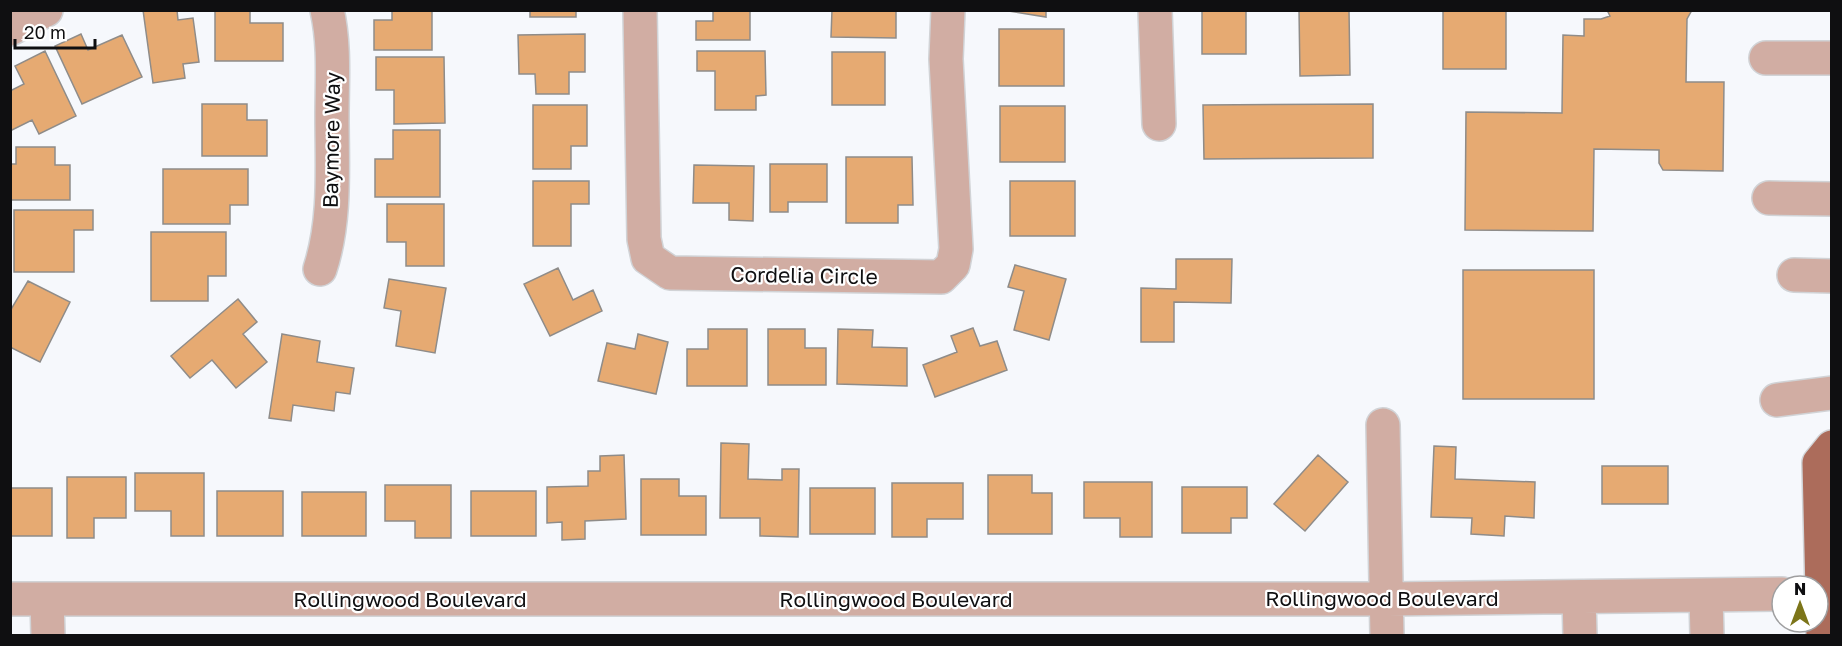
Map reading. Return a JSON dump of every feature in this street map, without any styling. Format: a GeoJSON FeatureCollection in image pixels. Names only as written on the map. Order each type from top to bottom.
{"type":"FeatureCollection","features":[{"type":"Feature","properties":{"kind":"main road"},"geometry":{"type":"LineString","coordinates":[[1823,574],[1819,463],[1832,447]]}},
{"type":"Feature","properties":{"kind":"street"},"geometry":{"type":"LineString","coordinates":[[10,29],[46,10]]}},
{"type":"Feature","properties":{"kind":"street","name":"Baymore Way"},"geometry":{"type":"LineString","coordinates":[[320,268],[326,250],[332,212],[333,50],[327,10]]}},
{"type":"Feature","properties":{"kind":"street","name":"Cordelia Circle"},"geometry":{"type":"LineString","coordinates":[[640,10],[644,239],[648,258],[670,273],[940,276],[953,266],[956,249],[946,59],[948,10]]}},
{"type":"Feature","properties":{"kind":"street"},"geometry":{"type":"LineString","coordinates":[[1155,10],[1159,124]]}},
{"type":"Feature","properties":{"kind":"street"},"geometry":{"type":"LineString","coordinates":[[1766,58],[1832,58]]}},
{"type":"Feature","properties":{"kind":"street"},"geometry":{"type":"LineString","coordinates":[[1769,198],[1832,199]]}},
{"type":"Feature","properties":{"kind":"street"},"geometry":{"type":"LineString","coordinates":[[1794,275],[1832,276]]}},
{"type":"Feature","properties":{"kind":"street"},"geometry":{"type":"LineString","coordinates":[[1777,400],[1832,393]]}},
{"type":"Feature","properties":{"kind":"street"},"geometry":{"type":"LineString","coordinates":[[1383,425],[1388,636]]}},
{"type":"Feature","properties":{"kind":"street","name":"Rollingwood Boulevard"},"geometry":{"type":"LineString","coordinates":[[10,599],[1388,599],[1770,594]]}},
{"type":"Feature","properties":{"kind":"street"},"geometry":{"type":"LineString","coordinates":[[1706,596],[1707,636]]}},
{"type":"Feature","properties":{"kind":"street"},"geometry":{"type":"LineString","coordinates":[[1580,597],[1580,636]]}},
{"type":"Feature","properties":{"kind":"street"},"geometry":{"type":"LineString","coordinates":[[47,599],[48,636]]}},
{"type":"Feature","properties":{"kind":"building"},"geometry":{"type":"Polygon","coordinates":[[[143,10],[177,10],[178,20],[193,18],[199,62],[183,64],[185,78],[153,83],[143,10]]]}},
{"type":"Feature","properties":{"kind":"building"},"geometry":{"type":"Polygon","coordinates":[[[215,10],[250,10],[250,23],[283,23],[283,61],[215,61],[215,10]]]}},
{"type":"Feature","properties":{"kind":"building"},"geometry":{"type":"Polygon","coordinates":[[[392,10],[432,10],[432,50],[374,50],[374,20],[392,20],[392,10]]]}},
{"type":"Feature","properties":{"kind":"building"},"geometry":{"type":"Polygon","coordinates":[[[530,10],[576,10],[576,17],[530,17],[530,10]]]}},
{"type":"Feature","properties":{"kind":"building"},"geometry":{"type":"Polygon","coordinates":[[[713,10],[750,10],[750,40],[696,40],[696,21],[713,21],[713,10]]]}},
{"type":"Feature","properties":{"kind":"building"},"geometry":{"type":"Polygon","coordinates":[[[832,10],[896,10],[896,38],[831,37],[832,10]]]}},
{"type":"Feature","properties":{"kind":"building"},"geometry":{"type":"Polygon","coordinates":[[[1002,10],[1046,10],[1046,17],[1002,10]]]}},
{"type":"Feature","properties":{"kind":"building"},"geometry":{"type":"Polygon","coordinates":[[[1202,10],[1246,10],[1246,54],[1202,54],[1202,10]]]}},
{"type":"Feature","properties":{"kind":"building"},"geometry":{"type":"Polygon","coordinates":[[[1299,10],[1349,10],[1350,75],[1300,76],[1299,10]]]}},
{"type":"Feature","properties":{"kind":"building"},"geometry":{"type":"Polygon","coordinates":[[[1443,10],[1506,10],[1506,69],[1443,69],[1443,10]]]}},
{"type":"Feature","properties":{"kind":"building"},"geometry":{"type":"Polygon","coordinates":[[[1607,10],[1692,10],[1687,19],[1686,82],[1724,82],[1723,171],[1663,170],[1659,163],[1659,150],[1594,149],[1593,231],[1465,230],[1466,112],[1562,113],[1563,35],[1584,36],[1584,19],[1601,19],[1610,16],[1607,10]]]}},
{"type":"Feature","properties":{"kind":"building"},"geometry":{"type":"Polygon","coordinates":[[[999,29],[1064,29],[1064,86],[999,86],[999,29]]]}},
{"type":"Feature","properties":{"kind":"building"},"geometry":{"type":"Polygon","coordinates":[[[81,34],[88,50],[122,35],[142,77],[82,104],[55,46],[81,34]]]}},
{"type":"Feature","properties":{"kind":"building"},"geometry":{"type":"Polygon","coordinates":[[[585,34],[585,72],[569,72],[569,94],[536,94],[535,74],[519,74],[518,35],[585,34]]]}},
{"type":"Feature","properties":{"kind":"building"},"geometry":{"type":"Polygon","coordinates":[[[45,51],[76,116],[39,134],[32,120],[10,131],[10,91],[24,84],[15,66],[45,51]]]}},
{"type":"Feature","properties":{"kind":"building"},"geometry":{"type":"Polygon","coordinates":[[[697,51],[765,51],[766,95],[756,96],[756,110],[715,110],[715,71],[697,71],[697,51]]]}},
{"type":"Feature","properties":{"kind":"building"},"geometry":{"type":"Polygon","coordinates":[[[832,52],[885,52],[885,105],[832,105],[832,52]]]}},
{"type":"Feature","properties":{"kind":"building"},"geometry":{"type":"Polygon","coordinates":[[[376,57],[444,57],[445,123],[394,124],[394,90],[376,90],[376,57]]]}},
{"type":"Feature","properties":{"kind":"building"},"geometry":{"type":"Polygon","coordinates":[[[202,104],[247,104],[247,120],[267,120],[267,156],[202,156],[202,104]]]}},
{"type":"Feature","properties":{"kind":"building"},"geometry":{"type":"Polygon","coordinates":[[[1373,104],[1373,158],[1204,159],[1203,105],[1373,104]]]}},
{"type":"Feature","properties":{"kind":"building"},"geometry":{"type":"Polygon","coordinates":[[[533,105],[587,105],[587,146],[571,146],[571,169],[533,169],[533,105]]]}},
{"type":"Feature","properties":{"kind":"building"},"geometry":{"type":"Polygon","coordinates":[[[1000,106],[1065,106],[1065,162],[1000,162],[1000,106]]]}},
{"type":"Feature","properties":{"kind":"building"},"geometry":{"type":"Polygon","coordinates":[[[393,130],[440,130],[440,197],[375,197],[375,159],[393,159],[393,130]]]}},
{"type":"Feature","properties":{"kind":"building"},"geometry":{"type":"Polygon","coordinates":[[[16,147],[55,147],[55,165],[70,165],[70,200],[10,200],[10,164],[16,164],[16,147]]]}},
{"type":"Feature","properties":{"kind":"building"},"geometry":{"type":"Polygon","coordinates":[[[846,157],[912,157],[913,205],[898,205],[898,223],[846,223],[846,157]]]}},
{"type":"Feature","properties":{"kind":"building"},"geometry":{"type":"Polygon","coordinates":[[[770,164],[827,164],[827,202],[788,202],[788,212],[770,212],[770,164]]]}},
{"type":"Feature","properties":{"kind":"building"},"geometry":{"type":"Polygon","coordinates":[[[694,165],[754,166],[753,221],[729,220],[729,203],[693,203],[694,165]]]}},
{"type":"Feature","properties":{"kind":"building"},"geometry":{"type":"Polygon","coordinates":[[[163,169],[248,169],[248,205],[230,205],[230,224],[163,224],[163,169]]]}},
{"type":"Feature","properties":{"kind":"building"},"geometry":{"type":"Polygon","coordinates":[[[533,181],[589,181],[589,204],[571,204],[571,246],[533,246],[533,181]]]}},
{"type":"Feature","properties":{"kind":"building"},"geometry":{"type":"Polygon","coordinates":[[[1010,181],[1075,181],[1075,236],[1010,236],[1010,181]]]}},
{"type":"Feature","properties":{"kind":"building"},"geometry":{"type":"Polygon","coordinates":[[[387,204],[444,204],[444,266],[406,266],[406,242],[387,242],[387,204]]]}},
{"type":"Feature","properties":{"kind":"building"},"geometry":{"type":"Polygon","coordinates":[[[14,210],[93,210],[93,230],[74,230],[74,272],[14,272],[14,210]]]}},
{"type":"Feature","properties":{"kind":"building"},"geometry":{"type":"Polygon","coordinates":[[[151,232],[226,232],[226,276],[208,276],[208,301],[151,301],[151,232]]]}},
{"type":"Feature","properties":{"kind":"building"},"geometry":{"type":"Polygon","coordinates":[[[1176,259],[1232,259],[1231,303],[1174,302],[1174,342],[1141,342],[1141,288],[1176,289],[1176,259]]]}},
{"type":"Feature","properties":{"kind":"building"},"geometry":{"type":"Polygon","coordinates":[[[1015,265],[1066,279],[1049,340],[1014,330],[1024,291],[1008,287],[1015,265]]]}},
{"type":"Feature","properties":{"kind":"building"},"geometry":{"type":"Polygon","coordinates":[[[558,268],[573,300],[593,290],[602,311],[550,336],[524,284],[558,268]]]}},
{"type":"Feature","properties":{"kind":"building"},"geometry":{"type":"Polygon","coordinates":[[[1463,270],[1594,270],[1594,399],[1463,399],[1463,270]]]}},
{"type":"Feature","properties":{"kind":"building"},"geometry":{"type":"Polygon","coordinates":[[[389,279],[446,288],[435,353],[396,346],[401,311],[384,308],[389,279]]]}},
{"type":"Feature","properties":{"kind":"building"},"geometry":{"type":"Polygon","coordinates":[[[28,281],[70,302],[40,362],[10,347],[10,311],[28,281]]]}},
{"type":"Feature","properties":{"kind":"building"},"geometry":{"type":"Polygon","coordinates":[[[238,299],[257,322],[243,334],[267,362],[236,388],[212,360],[190,378],[171,356],[238,299]]]}},
{"type":"Feature","properties":{"kind":"building"},"geometry":{"type":"Polygon","coordinates":[[[973,328],[980,346],[997,341],[1007,370],[935,397],[923,365],[957,352],[951,336],[973,328]]]}},
{"type":"Feature","properties":{"kind":"building"},"geometry":{"type":"Polygon","coordinates":[[[708,329],[747,329],[747,386],[687,386],[687,349],[708,349],[708,329]]]}},
{"type":"Feature","properties":{"kind":"building"},"geometry":{"type":"Polygon","coordinates":[[[768,329],[805,329],[805,348],[826,348],[826,385],[768,385],[768,329]]]}},
{"type":"Feature","properties":{"kind":"building"},"geometry":{"type":"Polygon","coordinates":[[[838,329],[873,330],[872,347],[907,348],[907,386],[837,384],[838,329]]]}},
{"type":"Feature","properties":{"kind":"building"},"geometry":{"type":"Polygon","coordinates":[[[282,334],[320,341],[317,362],[354,368],[350,394],[336,392],[334,411],[293,405],[291,421],[269,418],[282,334]]]}},
{"type":"Feature","properties":{"kind":"building"},"geometry":{"type":"Polygon","coordinates":[[[638,334],[668,342],[656,394],[598,381],[607,343],[635,349],[638,334]]]}},
{"type":"Feature","properties":{"kind":"building"},"geometry":{"type":"Polygon","coordinates":[[[721,443],[749,444],[748,479],[782,480],[782,469],[799,469],[798,537],[760,536],[760,518],[720,518],[721,443]]]}},
{"type":"Feature","properties":{"kind":"building"},"geometry":{"type":"Polygon","coordinates":[[[1434,446],[1456,447],[1455,479],[1535,482],[1534,518],[1505,516],[1504,536],[1471,534],[1472,518],[1431,517],[1434,446]]]}},
{"type":"Feature","properties":{"kind":"building"},"geometry":{"type":"Polygon","coordinates":[[[624,455],[626,519],[585,521],[585,539],[562,540],[562,522],[547,523],[547,487],[588,486],[588,471],[600,471],[600,456],[624,455]]]}},
{"type":"Feature","properties":{"kind":"building"},"geometry":{"type":"Polygon","coordinates":[[[1318,455],[1348,482],[1305,531],[1274,504],[1318,455]]]}},
{"type":"Feature","properties":{"kind":"building"},"geometry":{"type":"Polygon","coordinates":[[[1602,466],[1668,466],[1668,504],[1602,504],[1602,466]]]}},
{"type":"Feature","properties":{"kind":"building"},"geometry":{"type":"Polygon","coordinates":[[[135,473],[204,473],[204,536],[171,536],[171,511],[135,511],[135,473]]]}},
{"type":"Feature","properties":{"kind":"building"},"geometry":{"type":"Polygon","coordinates":[[[988,475],[1032,475],[1032,493],[1052,493],[1052,534],[988,534],[988,475]]]}},
{"type":"Feature","properties":{"kind":"building"},"geometry":{"type":"Polygon","coordinates":[[[67,477],[126,477],[126,518],[94,518],[94,538],[67,538],[67,477]]]}},
{"type":"Feature","properties":{"kind":"building"},"geometry":{"type":"Polygon","coordinates":[[[641,479],[679,479],[679,496],[706,496],[706,535],[641,535],[641,479]]]}},
{"type":"Feature","properties":{"kind":"building"},"geometry":{"type":"Polygon","coordinates":[[[1084,482],[1152,482],[1152,537],[1120,537],[1120,518],[1084,518],[1084,482]]]}},
{"type":"Feature","properties":{"kind":"building"},"geometry":{"type":"Polygon","coordinates":[[[892,483],[963,483],[963,519],[927,519],[927,537],[892,537],[892,483]]]}},
{"type":"Feature","properties":{"kind":"building"},"geometry":{"type":"Polygon","coordinates":[[[385,485],[451,485],[451,538],[415,538],[415,521],[385,521],[385,485]]]}},
{"type":"Feature","properties":{"kind":"building"},"geometry":{"type":"Polygon","coordinates":[[[1182,487],[1247,487],[1247,518],[1231,518],[1231,533],[1182,533],[1182,487]]]}},
{"type":"Feature","properties":{"kind":"building"},"geometry":{"type":"Polygon","coordinates":[[[10,488],[52,488],[52,536],[10,536],[10,488]]]}},
{"type":"Feature","properties":{"kind":"building"},"geometry":{"type":"Polygon","coordinates":[[[810,488],[875,488],[875,534],[810,534],[810,488]]]}},
{"type":"Feature","properties":{"kind":"building"},"geometry":{"type":"Polygon","coordinates":[[[217,491],[283,491],[283,536],[217,536],[217,491]]]}},
{"type":"Feature","properties":{"kind":"building"},"geometry":{"type":"Polygon","coordinates":[[[471,491],[536,491],[536,536],[471,536],[471,491]]]}},
{"type":"Feature","properties":{"kind":"building"},"geometry":{"type":"Polygon","coordinates":[[[302,492],[366,492],[366,536],[302,536],[302,492]]]}}]}
